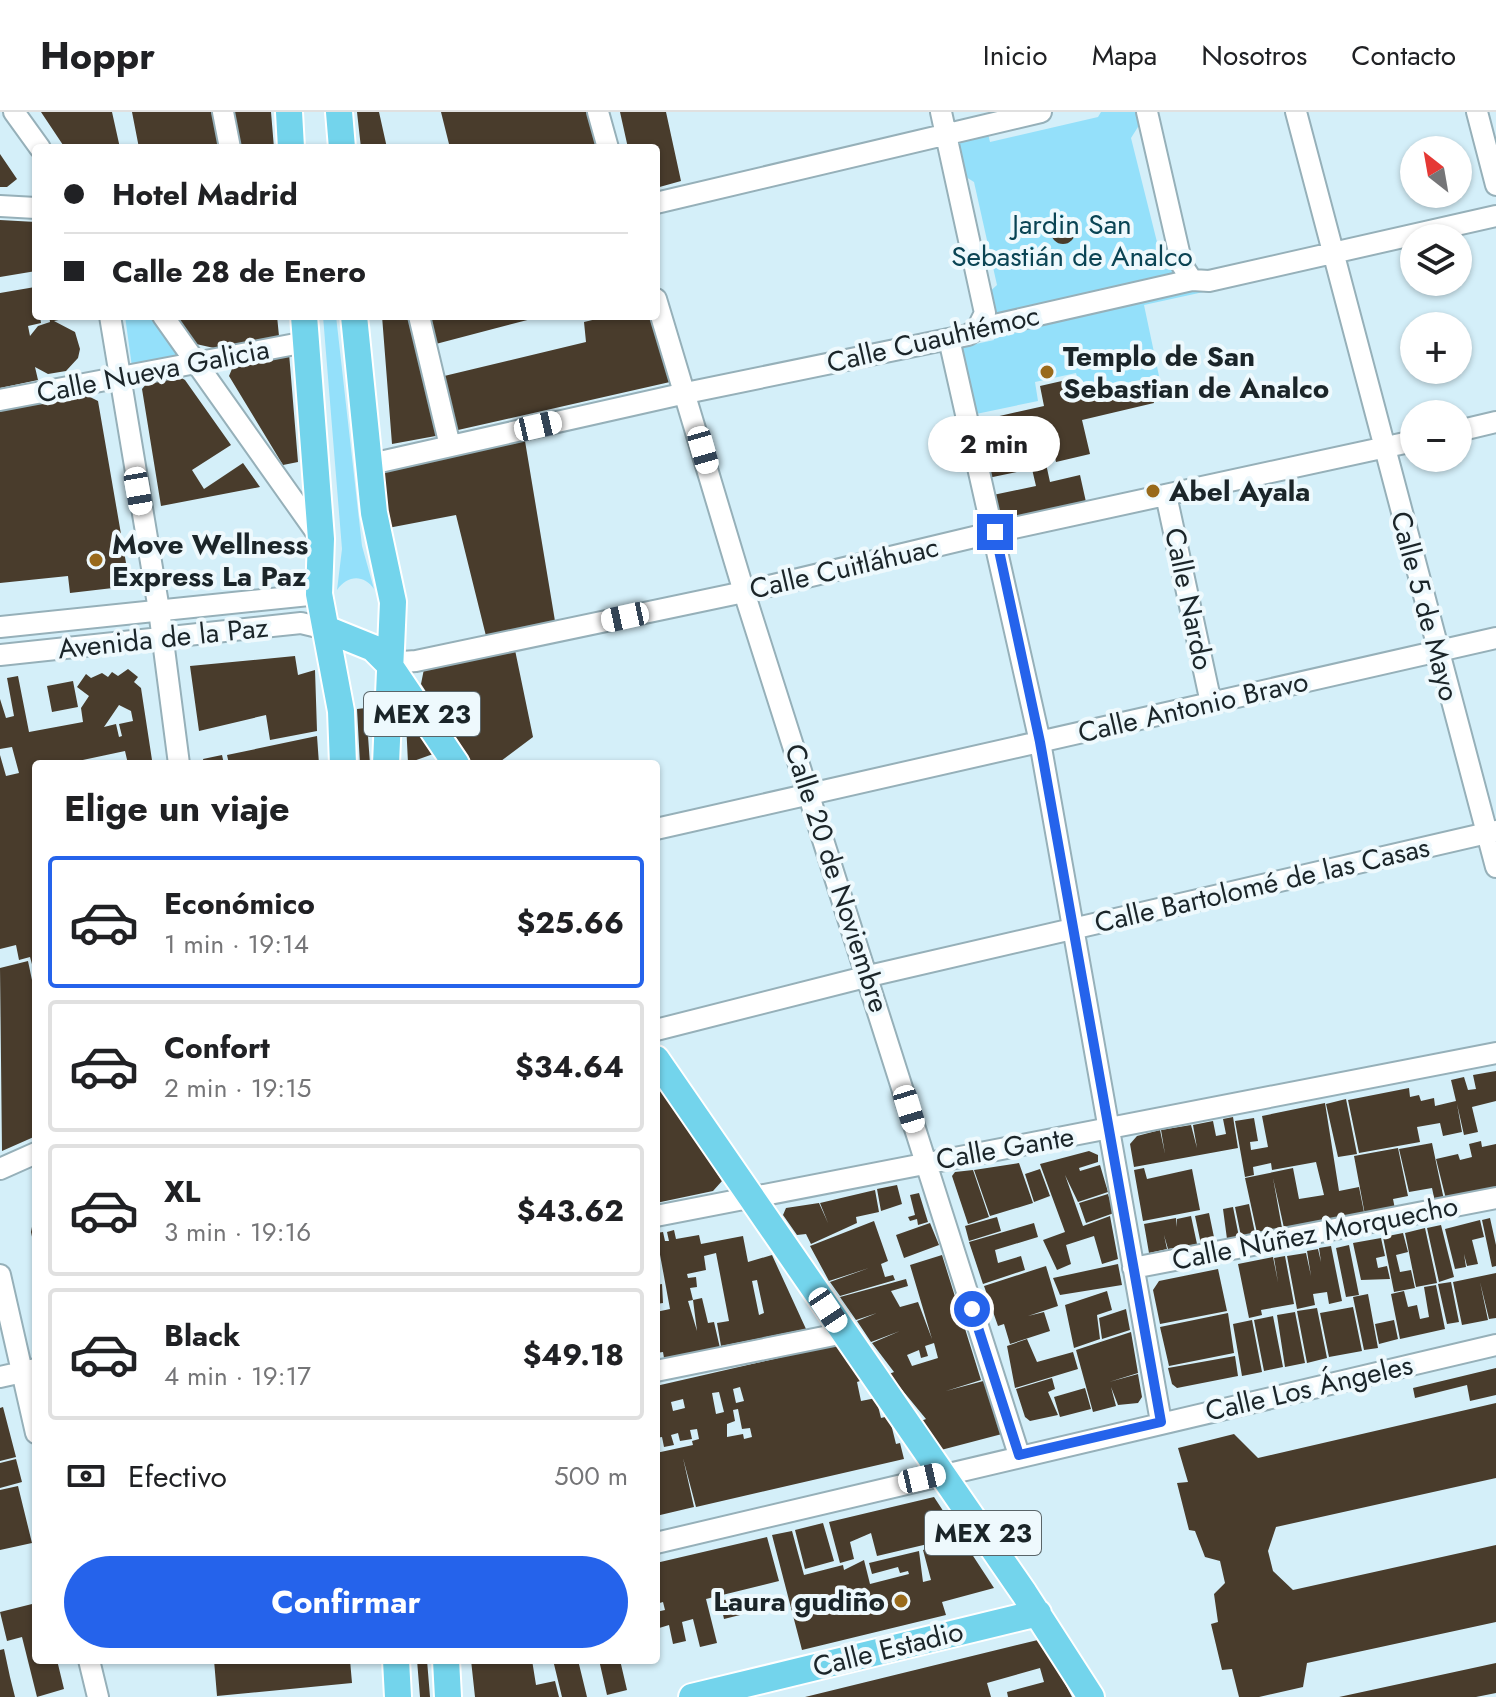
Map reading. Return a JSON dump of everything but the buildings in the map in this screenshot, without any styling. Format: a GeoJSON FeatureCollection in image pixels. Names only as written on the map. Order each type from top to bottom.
{"type":"FeatureCollection","features":[{"type":"Feature","properties":{"kind":"main road"},"geometry":{"type":"LineString","coordinates":[[289,112],[291,144]]}},
{"type":"Feature","properties":{"kind":"main road"},"geometry":{"type":"LineString","coordinates":[[339,112],[342,144]]}},
{"type":"Feature","properties":{"kind":"main road"},"geometry":{"type":"LineString","coordinates":[[304,320],[321,539],[319,594],[341,711],[343,760]]}},
{"type":"Feature","properties":{"kind":"main road"},"geometry":{"type":"LineString","coordinates":[[354,320],[374,513],[393,602],[386,760]]}},
{"type":"Feature","properties":{"kind":"main road"},"geometry":{"type":"LineString","coordinates":[[326,629],[373,648],[388,663]]}},
{"type":"Feature","properties":{"kind":"main road","name":"MEX 23"},"geometry":{"type":"LineString","coordinates":[[388,663],[453,760]]}},
{"type":"Feature","properties":{"kind":"main road","name":"MEX 23"},"geometry":{"type":"LineString","coordinates":[[660,1065],[939,1474],[1038,1613],[1091,1697]]}},
{"type":"Feature","properties":{"kind":"main road","name":"Calle Estadio"},"geometry":{"type":"LineString","coordinates":[[692,1697],[1038,1613]]}},
{"type":"Feature","properties":{"kind":"main road"},"geometry":{"type":"LineString","coordinates":[[396,1664],[398,1697]]}},
{"type":"Feature","properties":{"kind":"main road"},"geometry":{"type":"LineString","coordinates":[[446,1664],[448,1697]]}},
{"type":"Feature","properties":{"kind":"street"},"geometry":{"type":"LineString","coordinates":[[14,112],[37,144]]}},
{"type":"Feature","properties":{"kind":"street"},"geometry":{"type":"LineString","coordinates":[[223,112],[229,144]]}},
{"type":"Feature","properties":{"kind":"street"},"geometry":{"type":"LineString","coordinates":[[598,112],[607,144]]}},
{"type":"Feature","properties":{"kind":"street"},"geometry":{"type":"LineString","coordinates":[[941,112],[985,313],[977,329]]}},
{"type":"Feature","properties":{"kind":"street"},"geometry":{"type":"LineString","coordinates":[[660,202],[1041,112]]}},
{"type":"Feature","properties":{"kind":"street"},"geometry":{"type":"LineString","coordinates":[[1147,112],[1182,265],[1192,280]]}},
{"type":"Feature","properties":{"kind":"street","name":"Calle 5 de Mayo"},"geometry":{"type":"LineString","coordinates":[[1296,112],[1437,652],[1492,832],[1496,867]]}},
{"type":"Feature","properties":{"kind":"street"},"geometry":{"type":"LineString","coordinates":[[1477,112],[1496,185]]}},
{"type":"Feature","properties":{"kind":"street"},"geometry":{"type":"LineString","coordinates":[[0,206],[32,208]]}},
{"type":"Feature","properties":{"kind":"street","name":"Calle Cuauhtémoc"},"geometry":{"type":"LineString","coordinates":[[371,464],[686,393],[949,339],[977,329],[1192,280],[1209,281],[1496,216]]}},
{"type":"Feature","properties":{"kind":"street","name":"Calle 20 de Noviembre"},"geometry":{"type":"LineString","coordinates":[[660,312],[744,592],[869,976],[1019,1455]]}},
{"type":"Feature","properties":{"kind":"street"},"geometry":{"type":"LineString","coordinates":[[111,320],[159,610],[178,760]]}},
{"type":"Feature","properties":{"kind":"street"},"geometry":{"type":"LineString","coordinates":[[166,320],[321,539]]}},
{"type":"Feature","properties":{"kind":"street"},"geometry":{"type":"LineString","coordinates":[[420,320],[450,446]]}},
{"type":"Feature","properties":{"kind":"street"},"geometry":{"type":"LineString","coordinates":[[949,339],[1040,742],[1161,1422]]}},
{"type":"Feature","properties":{"kind":"street","name":"Calle Nueva Galicia"},"geometry":{"type":"LineString","coordinates":[[0,400],[306,342]]}},
{"type":"Feature","properties":{"kind":"street"},"geometry":{"type":"LineString","coordinates":[[1472,428],[1496,422]]}},
{"type":"Feature","properties":{"kind":"street","name":"Calle Cuitláhuac"},"geometry":{"type":"LineString","coordinates":[[388,663],[416,661],[744,592],[995,532],[1400,444]]}},
{"type":"Feature","properties":{"kind":"street","name":"Calle Nardo"},"geometry":{"type":"LineString","coordinates":[[1166,495],[1211,703]]}},
{"type":"Feature","properties":{"kind":"street","name":"Avenida de la Paz"},"geometry":{"type":"LineString","coordinates":[[0,627],[319,594]]}},
{"type":"Feature","properties":{"kind":"street","name":"Avenida de la Paz"},"geometry":{"type":"LineString","coordinates":[[0,655],[301,623],[326,629]]}},
{"type":"Feature","properties":{"kind":"street","name":"Calle Antonio Bravo"},"geometry":{"type":"LineString","coordinates":[[660,828],[1496,638]]}},
{"type":"Feature","properties":{"kind":"street","name":"Calle Bartolomé de las Casas"},"geometry":{"type":"LineString","coordinates":[[660,1029],[869,976],[1492,832]]}},
{"type":"Feature","properties":{"kind":"street","name":"Calle Gante"},"geometry":{"type":"LineString","coordinates":[[660,1215],[1496,1053]]}},
{"type":"Feature","properties":{"kind":"street"},"geometry":{"type":"LineString","coordinates":[[0,1169],[32,1155]]}},
{"type":"Feature","properties":{"kind":"street","name":"Calle Núñez Morquecho"},"geometry":{"type":"LineString","coordinates":[[1133,1268],[1496,1198]]}},
{"type":"Feature","properties":{"kind":"street"},"geometry":{"type":"LineString","coordinates":[[0,1275],[29,1370],[32,1397]]}},
{"type":"Feature","properties":{"kind":"street"},"geometry":{"type":"LineString","coordinates":[[660,1370],[844,1333]]}},
{"type":"Feature","properties":{"kind":"street","name":"Calle Los Ángeles"},"geometry":{"type":"LineString","coordinates":[[660,1542],[1496,1345]]}},
{"type":"Feature","properties":{"kind":"street"},"geometry":{"type":"LineString","coordinates":[[0,1377],[29,1370]]}},
{"type":"Feature","properties":{"kind":"street"},"geometry":{"type":"LineString","coordinates":[[90,1664],[98,1697]]}},
{"type":"Feature","properties":{"kind":"green space","name":"Jardin San Sebastián de Analco"},"geometry":{"type":"Polygon","coordinates":[[[1101,112],[1142,112],[1143,119],[1131,138],[1160,254],[1172,239],[1208,291],[1144,305],[1159,376],[1081,392],[1076,373],[1035,382],[1038,401],[976,414],[962,347],[994,340],[986,295],[997,285],[974,182],[958,172],[953,139],[987,129],[990,142],[1098,117],[1101,112]]]}},
{"type":"Feature","properties":{"kind":"green space"},"geometry":{"type":"Polygon","coordinates":[[[126,320],[158,320],[184,358],[132,367],[126,320]]]}},
{"type":"Feature","properties":{"kind":"green space"},"geometry":{"type":"Polygon","coordinates":[[[323,320],[336,320],[362,546],[374,589],[356,578],[346,581],[337,590],[342,549],[323,320]]]}},
{"type":"Feature","properties":{"kind":"place","name":"Templo de San Sebastian de Analco"},"geometry":{"type":"Point","coordinates":[1047,372]}},
{"type":"Feature","properties":{"kind":"place","name":"Abel Ayala"},"geometry":{"type":"Point","coordinates":[1153,491]}},
{"type":"Feature","properties":{"kind":"place","name":"Move Wellness Express La Paz"},"geometry":{"type":"Point","coordinates":[96,560]}},
{"type":"Feature","properties":{"kind":"place","name":"Laura gudiño"},"geometry":{"type":"Point","coordinates":[901,1601]}},
{"type":"Feature","properties":{"kind":"route"},"geometry":{"type":"LineString","coordinates":[[972,1309],[1019,1455],[1161,1422],[1040,742],[995,532]]}}]}
